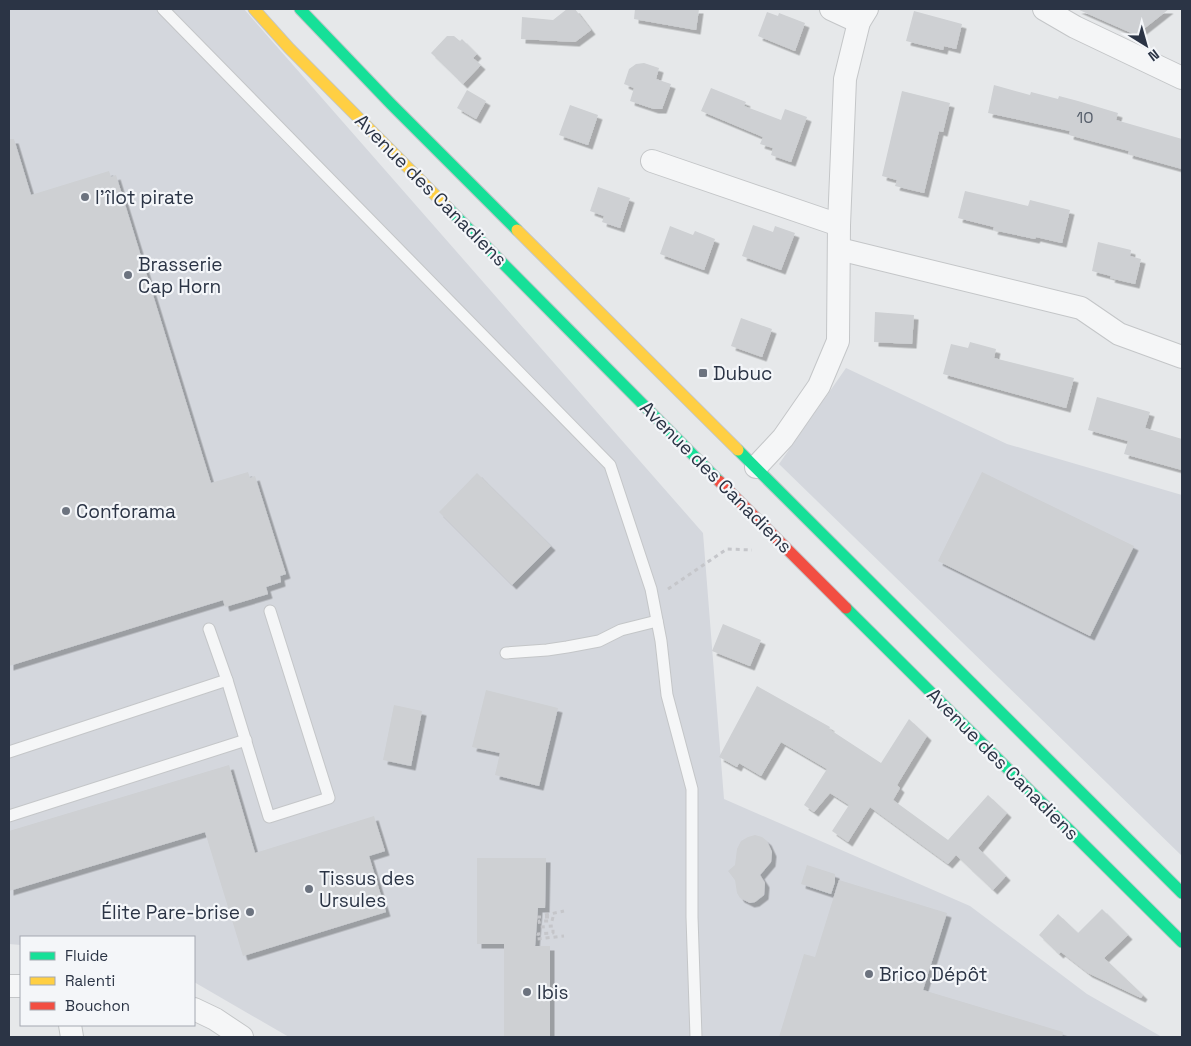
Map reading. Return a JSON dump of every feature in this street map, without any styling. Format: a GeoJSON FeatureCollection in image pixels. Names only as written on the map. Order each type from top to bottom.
{"type":"FeatureCollection","features":[{"type":"Feature","properties":{"kind":"main road","name":"Avenue des Canadiens"},"geometry":{"type":"LineString","coordinates":[[254,9],[289,48],[700,462],[1182,942]]}},
{"type":"Feature","properties":{"kind":"main road","name":"Avenue des Canadiens"},"geometry":{"type":"LineString","coordinates":[[300,9],[391,104],[756,466],[1182,894]]}},
{"type":"Feature","properties":{"kind":"street"},"geometry":{"type":"LineString","coordinates":[[756,466],[784,438],[819,386],[838,341],[839,225],[845,79],[863,15],[831,9]]}},
{"type":"Feature","properties":{"kind":"street"},"geometry":{"type":"LineString","coordinates":[[1044,9],[1075,28],[1182,78]]}},
{"type":"Feature","properties":{"kind":"street"},"geometry":{"type":"LineString","coordinates":[[652,161],[839,225]]}},
{"type":"Feature","properties":{"kind":"street"},"geometry":{"type":"LineString","coordinates":[[839,249],[1080,308],[1119,334],[1182,357]]}},
{"type":"Feature","properties":{"kind":"street"},"geometry":{"type":"LineString","coordinates":[[195,1010],[242,1037]]}},
{"type":"Feature","properties":{"kind":"lane"},"geometry":{"type":"LineString","coordinates":[[163,9],[610,465],[651,589],[661,641],[666,695],[692,790],[692,917],[696,1037]]}},
{"type":"Feature","properties":{"kind":"lane"},"geometry":{"type":"LineString","coordinates":[[209,629],[227,680],[269,817],[329,798],[270,611]]}},
{"type":"Feature","properties":{"kind":"lane"},"geometry":{"type":"LineString","coordinates":[[506,653],[568,647],[598,641],[621,630],[657,621]]}},
{"type":"Feature","properties":{"kind":"lane"},"geometry":{"type":"LineString","coordinates":[[9,752],[227,680]]}},
{"type":"Feature","properties":{"kind":"lane"},"geometry":{"type":"LineString","coordinates":[[9,816],[246,740]]}},
{"type":"Feature","properties":{"kind":"path"},"geometry":{"type":"LineString","coordinates":[[653,600],[728,548],[761,550]]}},
{"type":"Feature","properties":{"kind":"path"},"geometry":{"type":"LineString","coordinates":[[564,911],[537,917],[553,917],[552,921],[539,921],[540,927],[553,926],[553,933],[538,934],[537,938],[564,936]]}},
{"type":"Feature","properties":{"kind":"shaded area"},"geometry":{"type":"Polygon","coordinates":[[[9,9],[244,9],[703,533],[724,799],[970,906],[1087,994],[1162,1037],[289,1037],[195,983],[195,936],[20,936],[20,945],[9,944],[9,9]]]}},
{"type":"Feature","properties":{"kind":"shaded area"},"geometry":{"type":"Polygon","coordinates":[[[846,368],[1007,444],[1182,495],[1182,856],[779,464],[846,368]]]}},
{"type":"Feature","properties":{"kind":"building"},"geometry":{"type":"Polygon","coordinates":[[[567,9],[575,9],[591,30],[575,42],[521,39],[522,17],[553,20],[567,9]]]}},
{"type":"Feature","properties":{"kind":"building"},"geometry":{"type":"Polygon","coordinates":[[[635,9],[699,9],[696,30],[634,19],[635,9]]]}},
{"type":"Feature","properties":{"kind":"building"},"geometry":{"type":"Polygon","coordinates":[[[1077,9],[1169,9],[1136,35],[1077,9]]]}},
{"type":"Feature","properties":{"kind":"building"},"geometry":{"type":"Polygon","coordinates":[[[914,11],[962,24],[956,49],[944,46],[943,50],[906,41],[914,11]]]}},
{"type":"Feature","properties":{"kind":"building"},"geometry":{"type":"Polygon","coordinates":[[[767,12],[778,16],[779,13],[805,23],[795,51],[758,36],[767,12]]]}},
{"type":"Feature","properties":{"kind":"building"},"geometry":{"type":"Polygon","coordinates":[[[447,36],[454,36],[460,41],[462,39],[477,54],[473,58],[481,65],[463,84],[431,53],[447,36]]]}},
{"type":"Feature","properties":{"kind":"building"},"geometry":{"type":"Polygon","coordinates":[[[644,63],[659,68],[656,79],[671,84],[662,109],[654,109],[630,101],[634,88],[624,84],[629,69],[636,64],[644,63]]]}},
{"type":"Feature","properties":{"kind":"building"},"geometry":{"type":"Polygon","coordinates":[[[994,85],[1030,95],[1031,92],[1058,99],[1059,96],[1078,101],[1118,113],[1116,120],[1182,139],[1182,169],[1128,154],[1129,151],[1069,135],[1070,131],[988,113],[994,85]]]}},
{"type":"Feature","properties":{"kind":"building"},"geometry":{"type":"Polygon","coordinates":[[[711,88],[746,102],[744,106],[781,120],[785,109],[807,117],[791,162],[771,155],[773,148],[760,144],[763,137],[701,111],[711,88]]]}},
{"type":"Feature","properties":{"kind":"building"},"geometry":{"type":"Polygon","coordinates":[[[467,90],[486,101],[476,119],[457,108],[467,90]]]}},
{"type":"Feature","properties":{"kind":"building"},"geometry":{"type":"Polygon","coordinates":[[[902,91],[950,103],[943,132],[939,131],[924,193],[895,186],[897,180],[882,176],[902,91]]]}},
{"type":"Feature","properties":{"kind":"building"},"geometry":{"type":"Polygon","coordinates":[[[570,105],[598,115],[588,145],[559,135],[570,105]]]}},
{"type":"Feature","properties":{"kind":"building"},"geometry":{"type":"Polygon","coordinates":[[[9,139],[14,139],[31,195],[109,171],[111,177],[116,175],[211,483],[248,472],[250,478],[255,476],[286,574],[280,576],[281,582],[266,587],[268,594],[225,607],[223,600],[9,666],[9,139]]]}},
{"type":"Feature","properties":{"kind":"building"},"geometry":{"type":"Polygon","coordinates":[[[598,187],[630,198],[620,228],[602,222],[604,216],[590,211],[598,187]]]}},
{"type":"Feature","properties":{"kind":"building"},"geometry":{"type":"Polygon","coordinates":[[[965,191],[1028,206],[1030,200],[1070,210],[1062,243],[993,230],[994,227],[958,218],[965,191]]]}},
{"type":"Feature","properties":{"kind":"building"},"geometry":{"type":"Polygon","coordinates":[[[753,225],[773,232],[775,226],[795,233],[781,270],[742,256],[753,225]]]}},
{"type":"Feature","properties":{"kind":"building"},"geometry":{"type":"Polygon","coordinates":[[[670,226],[693,235],[695,231],[715,239],[704,270],[660,254],[670,226]]]}},
{"type":"Feature","properties":{"kind":"building"},"geometry":{"type":"Polygon","coordinates":[[[1098,242],[1131,250],[1130,256],[1141,259],[1135,284],[1092,271],[1098,242]]]}},
{"type":"Feature","properties":{"kind":"building"},"geometry":{"type":"Polygon","coordinates":[[[875,312],[914,315],[912,344],[874,342],[875,312]]]}},
{"type":"Feature","properties":{"kind":"building"},"geometry":{"type":"Polygon","coordinates":[[[741,318],[772,329],[762,357],[731,346],[741,318]]]}},
{"type":"Feature","properties":{"kind":"building"},"geometry":{"type":"Polygon","coordinates":[[[970,342],[996,349],[994,358],[1074,378],[1066,408],[943,374],[951,344],[968,348],[970,342]]]}},
{"type":"Feature","properties":{"kind":"building"},"geometry":{"type":"Polygon","coordinates":[[[1097,397],[1150,412],[1145,428],[1182,439],[1182,470],[1124,454],[1128,441],[1088,430],[1097,397]]]}},
{"type":"Feature","properties":{"kind":"building"},"geometry":{"type":"Polygon","coordinates":[[[982,472],[1134,546],[1090,636],[938,561],[982,472]]]}},
{"type":"Feature","properties":{"kind":"building"},"geometry":{"type":"Polygon","coordinates":[[[477,473],[551,546],[512,585],[439,512],[477,473]]]}},
{"type":"Feature","properties":{"kind":"building"},"geometry":{"type":"Polygon","coordinates":[[[723,624],[761,640],[750,666],[712,651],[723,624]]]}},
{"type":"Feature","properties":{"kind":"building"},"geometry":{"type":"Polygon","coordinates":[[[757,686],[830,727],[829,729],[881,763],[909,719],[927,736],[897,785],[900,788],[893,800],[948,840],[988,795],[1007,813],[978,848],[1006,876],[993,890],[956,855],[948,864],[870,807],[848,842],[832,831],[849,805],[830,793],[814,812],[804,805],[827,769],[781,742],[761,776],[739,763],[737,767],[719,757],[757,686]]]}},
{"type":"Feature","properties":{"kind":"building"},"geometry":{"type":"Polygon","coordinates":[[[486,690],[558,708],[539,786],[495,775],[500,753],[472,747],[486,690]]]}},
{"type":"Feature","properties":{"kind":"building"},"geometry":{"type":"Polygon","coordinates":[[[394,705],[422,711],[411,766],[383,760],[394,705]]]}},
{"type":"Feature","properties":{"kind":"building"},"geometry":{"type":"Polygon","coordinates":[[[229,765],[255,853],[374,816],[385,851],[369,856],[386,912],[243,956],[205,832],[9,891],[9,831],[229,765]]]}},
{"type":"Feature","properties":{"kind":"building"},"geometry":{"type":"Polygon","coordinates":[[[755,835],[767,841],[772,852],[771,862],[760,875],[765,883],[764,895],[755,902],[750,903],[740,898],[737,893],[735,880],[728,871],[735,865],[737,849],[741,841],[755,835]]]}},
{"type":"Feature","properties":{"kind":"building","name":"Ibis"},"geometry":{"type":"Polygon","coordinates":[[[477,858],[546,858],[545,908],[538,908],[535,946],[550,946],[550,1037],[504,1037],[504,944],[477,944],[477,858]]]}},
{"type":"Feature","properties":{"kind":"building"},"geometry":{"type":"Polygon","coordinates":[[[807,865],[835,874],[835,882],[831,894],[801,884],[807,865]]]}},
{"type":"Feature","properties":{"kind":"building","name":"Brico Dépôt"},"geometry":{"type":"Polygon","coordinates":[[[839,880],[947,913],[923,990],[1063,1032],[1062,1037],[779,1037],[804,954],[815,957],[839,880]]]}},
{"type":"Feature","properties":{"kind":"building"},"geometry":{"type":"Polygon","coordinates":[[[1102,909],[1128,935],[1104,958],[1143,995],[1141,998],[1088,973],[1061,952],[1059,954],[1039,935],[1058,914],[1078,933],[1102,909]]]}},
{"type":"Feature","properties":{"kind":"traffic: fast"},"geometry":{"type":"LineString","coordinates":[[300,9],[391,104],[517,230]]}},
{"type":"Feature","properties":{"kind":"traffic: fast"},"geometry":{"type":"LineString","coordinates":[[448,208],[719,481]]}},
{"type":"Feature","properties":{"kind":"traffic: fast"},"geometry":{"type":"LineString","coordinates":[[738,450],[1182,893]]}},
{"type":"Feature","properties":{"kind":"traffic: fast"},"geometry":{"type":"LineString","coordinates":[[846,608],[1182,942]]}},
{"type":"Feature","properties":{"kind":"traffic: slow"},"geometry":{"type":"LineString","coordinates":[[254,9],[289,48],[448,208]]}},
{"type":"Feature","properties":{"kind":"traffic: slow"},"geometry":{"type":"LineString","coordinates":[[517,230],[738,450]]}},
{"type":"Feature","properties":{"kind":"traffic: jam"},"geometry":{"type":"LineString","coordinates":[[719,481],[846,608]]}},
{"type":"Feature","properties":{"kind":"place","name":"l'îlot pirate"},"geometry":{"type":"Point","coordinates":[85,197]}},
{"type":"Feature","properties":{"kind":"place","name":"Brasserie Cap Horn"},"geometry":{"type":"Point","coordinates":[128,275]}},
{"type":"Feature","properties":{"kind":"place","name":"Dubuc"},"geometry":{"type":"Point","coordinates":[703,373]}},
{"type":"Feature","properties":{"kind":"place","name":"Conforama"},"geometry":{"type":"Point","coordinates":[66,511]}},
{"type":"Feature","properties":{"kind":"place","name":"Tissus des Ursules"},"geometry":{"type":"Point","coordinates":[309,889]}},
{"type":"Feature","properties":{"kind":"place","name":"Élite Pare-brise"},"geometry":{"type":"Point","coordinates":[250,912]}},
{"type":"Feature","properties":{"kind":"place","name":"Brico Dépôt"},"geometry":{"type":"Point","coordinates":[869,974]}},
{"type":"Feature","properties":{"kind":"place","name":"Ibis"},"geometry":{"type":"Point","coordinates":[527,992]}}]}
